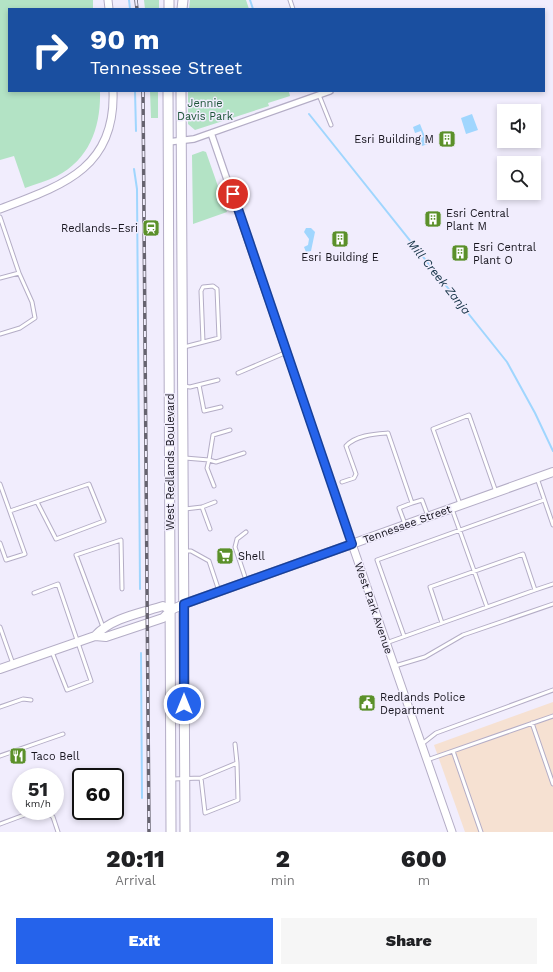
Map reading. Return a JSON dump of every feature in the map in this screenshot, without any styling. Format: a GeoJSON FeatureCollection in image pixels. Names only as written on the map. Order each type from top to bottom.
{"type":"FeatureCollection","features":[{"type":"Feature","properties":{"kind":"main road","name":"West Redlands Boulevard"},"geometry":{"type":"LineString","coordinates":[[168,92],[171,832]]}},
{"type":"Feature","properties":{"kind":"main road","name":"West Redlands Boulevard"},"geometry":{"type":"LineString","coordinates":[[181,92],[185,832]]}},
{"type":"Feature","properties":{"kind":"main road","name":"Tennessee Street"},"geometry":{"type":"LineString","coordinates":[[0,669],[77,641],[95,636],[106,637],[163,618],[171,610],[184,604],[553,472]]}},
{"type":"Feature","properties":{"kind":"main road","name":"Tennessee Street"},"geometry":{"type":"LineString","coordinates":[[95,636],[103,627],[163,606],[171,610]]}},
{"type":"Feature","properties":{"kind":"street"},"geometry":{"type":"LineString","coordinates":[[0,209],[62,185],[86,166],[96,155],[108,132],[113,111],[113,92]]}},
{"type":"Feature","properties":{"kind":"street"},"geometry":{"type":"LineString","coordinates":[[168,142],[194,139],[328,92]]}},
{"type":"Feature","properties":{"kind":"street","name":"West Park Avenue"},"geometry":{"type":"LineString","coordinates":[[211,133],[452,832]]}},
{"type":"Feature","properties":{"kind":"lane"},"geometry":{"type":"LineString","coordinates":[[320,95],[331,125]]}},
{"type":"Feature","properties":{"kind":"lane"},"geometry":{"type":"LineString","coordinates":[[0,217],[2,227],[19,273],[32,302],[35,318],[20,328],[0,334]]}},
{"type":"Feature","properties":{"kind":"lane"},"geometry":{"type":"LineString","coordinates":[[0,278],[19,273]]}},
{"type":"Feature","properties":{"kind":"lane"},"geometry":{"type":"LineString","coordinates":[[182,348],[219,338],[217,289],[213,286],[203,287],[200,291],[203,342]]}},
{"type":"Feature","properties":{"kind":"lane"},"geometry":{"type":"LineString","coordinates":[[238,373],[287,352]]}},
{"type":"Feature","properties":{"kind":"lane"},"geometry":{"type":"LineString","coordinates":[[183,386],[190,387],[218,380]]}},
{"type":"Feature","properties":{"kind":"lane"},"geometry":{"type":"LineString","coordinates":[[199,385],[204,411],[221,407]]}},
{"type":"Feature","properties":{"kind":"lane"},"geometry":{"type":"LineString","coordinates":[[460,505],[433,428],[469,415],[496,492]]}},
{"type":"Feature","properties":{"kind":"lane"},"geometry":{"type":"LineString","coordinates":[[214,486],[207,468],[213,435],[230,430]]}},
{"type":"Feature","properties":{"kind":"lane"},"geometry":{"type":"LineString","coordinates":[[342,482],[354,478],[356,474],[346,446],[350,442],[376,433],[388,434],[412,503]]}},
{"type":"Feature","properties":{"kind":"lane"},"geometry":{"type":"LineString","coordinates":[[183,458],[216,462],[244,453]]}},
{"type":"Feature","properties":{"kind":"lane"},"geometry":{"type":"LineString","coordinates":[[537,478],[553,525]]}},
{"type":"Feature","properties":{"kind":"lane"},"geometry":{"type":"LineString","coordinates":[[0,484],[25,554],[6,560],[0,543]]}},
{"type":"Feature","properties":{"kind":"lane"},"geometry":{"type":"LineString","coordinates":[[10,511],[89,484],[104,521],[56,539],[37,502]]}},
{"type":"Feature","properties":{"kind":"lane"},"geometry":{"type":"LineString","coordinates":[[405,524],[399,508],[412,503],[422,500],[428,516]]}},
{"type":"Feature","properties":{"kind":"lane"},"geometry":{"type":"LineString","coordinates":[[404,636],[377,560],[544,500]]}},
{"type":"Feature","properties":{"kind":"lane"},"geometry":{"type":"LineString","coordinates":[[183,509],[202,507],[215,502]]}},
{"type":"Feature","properties":{"kind":"lane"},"geometry":{"type":"LineString","coordinates":[[202,507],[210,529]]}},
{"type":"Feature","properties":{"kind":"lane"},"geometry":{"type":"LineString","coordinates":[[451,508],[487,607]]}},
{"type":"Feature","properties":{"kind":"lane"},"geometry":{"type":"LineString","coordinates":[[246,532],[237,539],[235,547],[247,582]]}},
{"type":"Feature","properties":{"kind":"lane"},"geometry":{"type":"LineString","coordinates":[[103,627],[76,555],[121,540],[122,589]]}},
{"type":"Feature","properties":{"kind":"lane"},"geometry":{"type":"LineString","coordinates":[[184,551],[191,551],[209,561],[219,591]]}},
{"type":"Feature","properties":{"kind":"lane"},"geometry":{"type":"LineString","coordinates":[[442,623],[430,587],[522,554],[536,590]]}},
{"type":"Feature","properties":{"kind":"lane"},"geometry":{"type":"LineString","coordinates":[[34,593],[58,584],[91,681],[67,690],[52,650]]}},
{"type":"Feature","properties":{"kind":"lane"},"geometry":{"type":"LineString","coordinates":[[386,643],[553,584]]}},
{"type":"Feature","properties":{"kind":"lane"},"geometry":{"type":"LineString","coordinates":[[394,666],[425,657],[463,635],[553,604]]}},
{"type":"Feature","properties":{"kind":"lane"},"geometry":{"type":"LineString","coordinates":[[0,626],[13,664]]}},
{"type":"Feature","properties":{"kind":"lane"},"geometry":{"type":"LineString","coordinates":[[0,639],[4,638]]}},
{"type":"Feature","properties":{"kind":"lane"},"geometry":{"type":"LineString","coordinates":[[422,744],[436,733],[553,690]]}},
{"type":"Feature","properties":{"kind":"lane"},"geometry":{"type":"LineString","coordinates":[[0,707],[24,699],[31,700]]}},
{"type":"Feature","properties":{"kind":"lane"},"geometry":{"type":"LineString","coordinates":[[427,760],[553,716]]}},
{"type":"Feature","properties":{"kind":"lane"},"geometry":{"type":"LineString","coordinates":[[532,724],[553,784]]}},
{"type":"Feature","properties":{"kind":"lane"},"geometry":{"type":"LineString","coordinates":[[0,756],[62,734]]}},
{"type":"Feature","properties":{"kind":"lane"},"geometry":{"type":"LineString","coordinates":[[201,778],[205,813],[238,800],[235,744]]}},
{"type":"Feature","properties":{"kind":"lane"},"geometry":{"type":"LineString","coordinates":[[454,751],[482,832]]}},
{"type":"Feature","properties":{"kind":"lane"},"geometry":{"type":"LineString","coordinates":[[171,779],[201,778],[236,763]]}},
{"type":"Feature","properties":{"kind":"lane"},"geometry":{"type":"LineString","coordinates":[[0,824],[12,820]]}},
{"type":"Feature","properties":{"kind":"lane"},"geometry":{"type":"LineString","coordinates":[[54,820],[58,832]]}},
{"type":"Feature","properties":{"kind":"shaded area"},"geometry":{"type":"Polygon","coordinates":[[[553,702],[553,832],[465,832],[434,745],[553,702]]]}},
{"type":"Feature","properties":{"kind":"green space"},"geometry":{"type":"Polygon","coordinates":[[[0,0],[93,0],[93,8],[8,8],[8,92],[100,92],[100,104],[96,129],[85,151],[68,169],[57,176],[25,188],[14,156],[0,160],[0,0]]]}},
{"type":"Feature","properties":{"kind":"green space"},"geometry":{"type":"Polygon","coordinates":[[[144,0],[159,0],[159,8],[145,8],[144,0]]]}},
{"type":"Feature","properties":{"kind":"green space"},"geometry":{"type":"Polygon","coordinates":[[[190,0],[246,0],[249,8],[189,8],[190,0]]]}},
{"type":"Feature","properties":{"kind":"green space"},"geometry":{"type":"Polygon","coordinates":[[[150,92],[158,92],[158,118],[151,118],[150,92]]]}},
{"type":"Feature","properties":{"kind":"green space","name":"Jennie Davis Park"},"geometry":{"type":"Polygon","coordinates":[[[188,92],[289,92],[290,96],[268,103],[269,106],[195,130],[188,124],[188,92]]]}},
{"type":"Feature","properties":{"kind":"green space"},"geometry":{"type":"Polygon","coordinates":[[[203,151],[206,152],[227,212],[193,224],[192,155],[203,151]]]}},
{"type":"Feature","properties":{"kind":"water"},"geometry":{"type":"Polygon","coordinates":[[[472,114],[478,130],[466,134],[461,118],[472,114]]]}},
{"type":"Feature","properties":{"kind":"water"},"geometry":{"type":"Polygon","coordinates":[[[420,124],[428,144],[422,146],[420,138],[423,137],[421,131],[415,133],[413,127],[420,124]]]}},
{"type":"Feature","properties":{"kind":"water"},"geometry":{"type":"Polygon","coordinates":[[[306,228],[311,228],[315,232],[311,251],[306,252],[304,247],[308,245],[309,239],[304,232],[306,228]]]}},
{"type":"Feature","properties":{"kind":"waterway"},"geometry":{"type":"LineString","coordinates":[[129,0],[130,8]]}},
{"type":"Feature","properties":{"kind":"waterway","name":"Mill Creek Zanja"},"geometry":{"type":"LineString","coordinates":[[250,0],[253,8]]}},
{"type":"Feature","properties":{"kind":"waterway"},"geometry":{"type":"LineString","coordinates":[[135,92],[136,131]]}},
{"type":"Feature","properties":{"kind":"waterway","name":"Mill Creek Zanja"},"geometry":{"type":"LineString","coordinates":[[309,114],[507,362],[535,413],[553,451]]}},
{"type":"Feature","properties":{"kind":"waterway"},"geometry":{"type":"LineString","coordinates":[[134,169],[137,189],[140,589]]}},
{"type":"Feature","properties":{"kind":"waterway"},"geometry":{"type":"LineString","coordinates":[[141,653],[142,798]]}},
{"type":"Feature","properties":{"kind":"railway"},"geometry":{"type":"LineString","coordinates":[[136,0],[137,8]]}},
{"type":"Feature","properties":{"kind":"railway"},"geometry":{"type":"LineString","coordinates":[[143,92],[149,832]]}},
{"type":"Feature","properties":{"kind":"place","name":"Esri Building M"},"geometry":{"type":"Point","coordinates":[447,139]}},
{"type":"Feature","properties":{"kind":"place","name":"Esri Central Plant M"},"geometry":{"type":"Point","coordinates":[433,219]}},
{"type":"Feature","properties":{"kind":"place","name":"Redlands–Esri"},"geometry":{"type":"Point","coordinates":[151,228]}},
{"type":"Feature","properties":{"kind":"place","name":"Esri Building E"},"geometry":{"type":"Point","coordinates":[340,239]}},
{"type":"Feature","properties":{"kind":"place","name":"Esri Central Plant O"},"geometry":{"type":"Point","coordinates":[460,253]}},
{"type":"Feature","properties":{"kind":"place","name":"Shell"},"geometry":{"type":"Point","coordinates":[225,556]}},
{"type":"Feature","properties":{"kind":"place","name":"Redlands Police Department"},"geometry":{"type":"Point","coordinates":[367,703]}},
{"type":"Feature","properties":{"kind":"place","name":"Taco Bell"},"geometry":{"type":"Point","coordinates":[18,756]}},
{"type":"Feature","properties":{"kind":"route"},"geometry":{"type":"LineString","coordinates":[[184,704],[184,604],[352,544],[233,194]]}}]}
